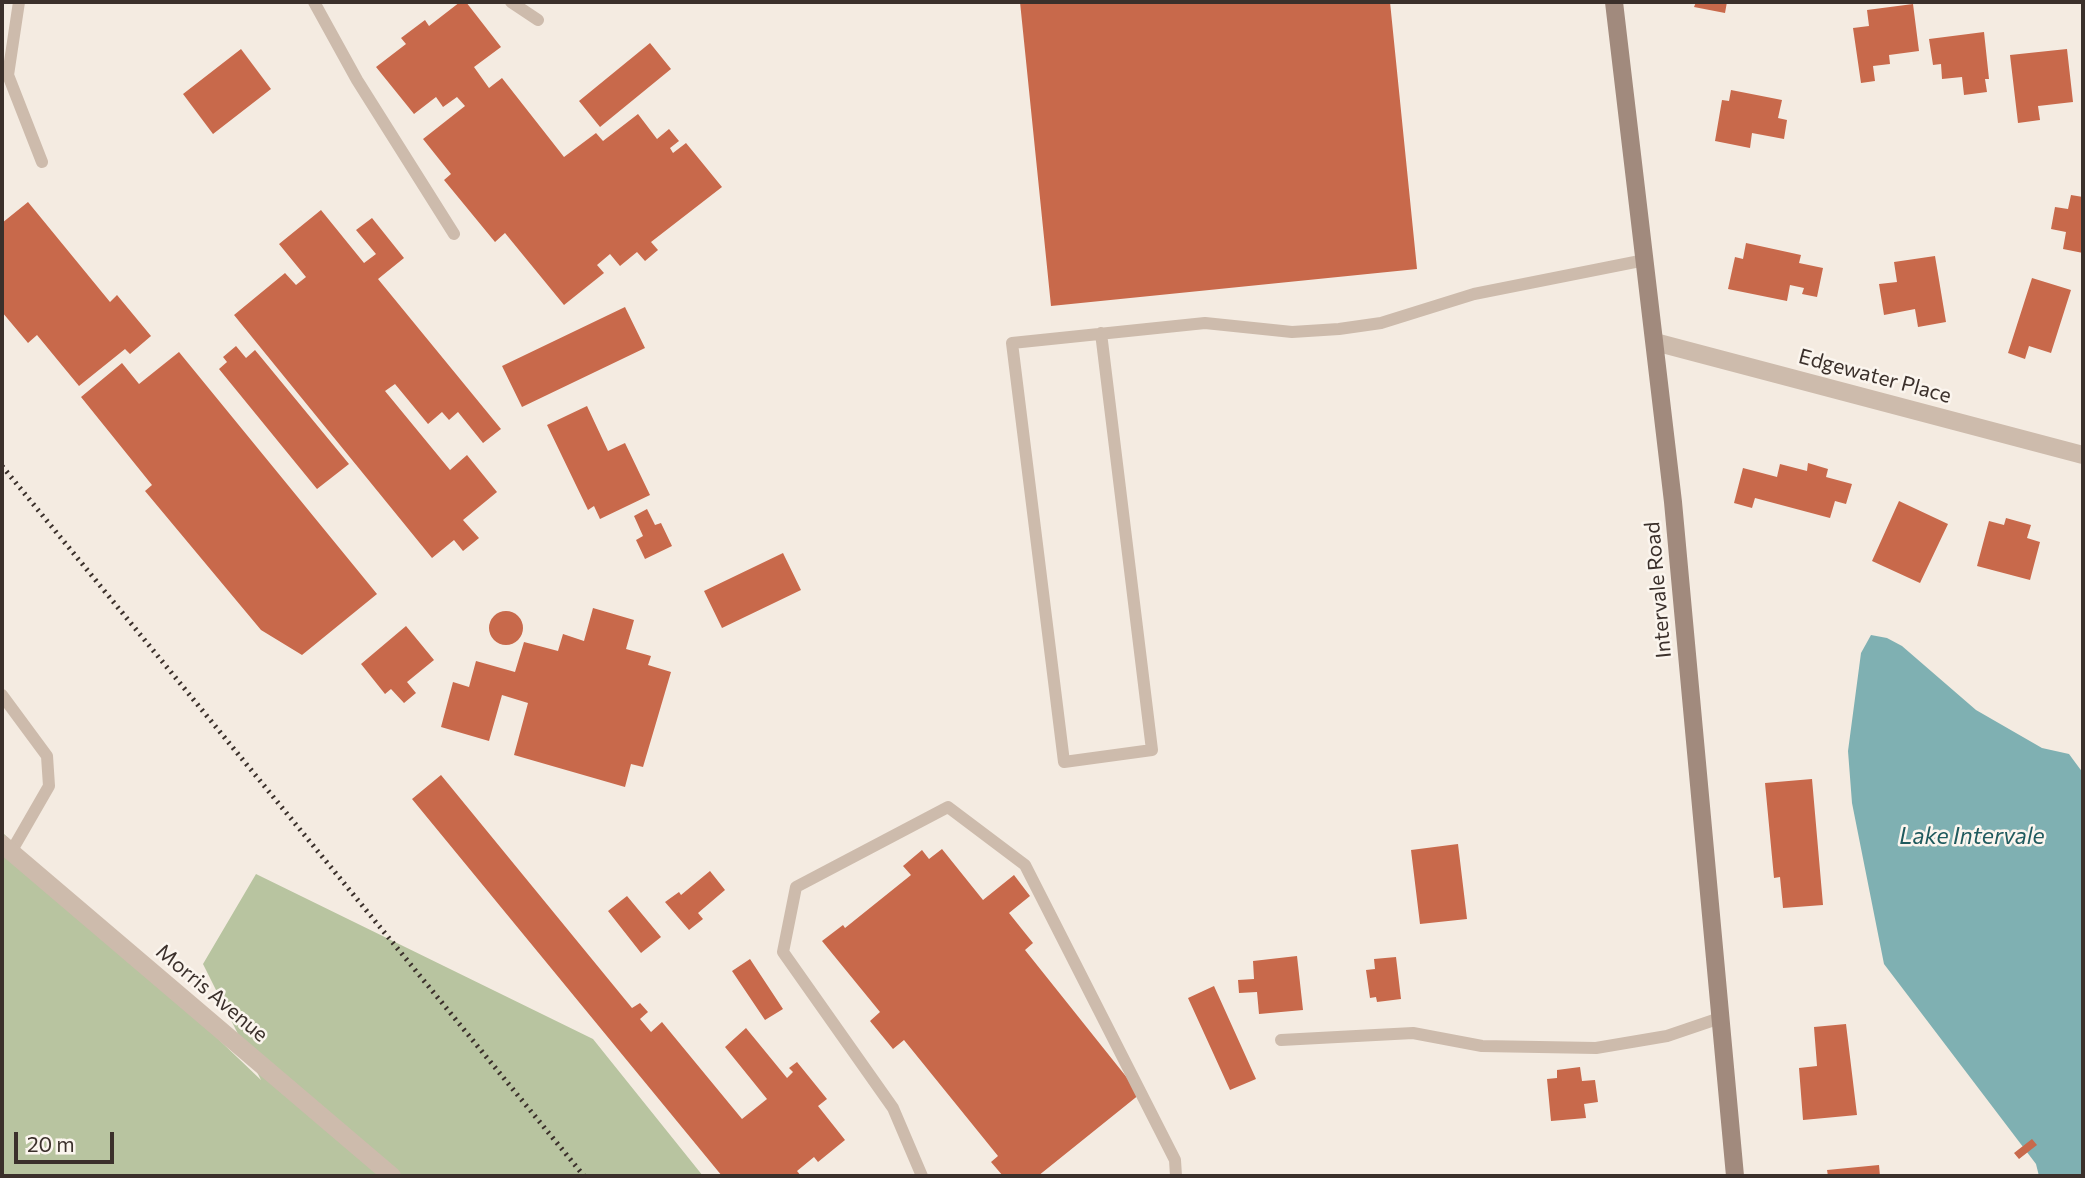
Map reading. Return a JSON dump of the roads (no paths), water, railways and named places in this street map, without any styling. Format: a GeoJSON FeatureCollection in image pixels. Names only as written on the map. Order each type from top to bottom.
{"type":"FeatureCollection","features":[{"type":"Feature","properties":{"kind":"street","name":"Intervale Road"},"geometry":{"type":"LineString","coordinates":[[1614,2],[1673,502],[1735,1176]]}},
{"type":"Feature","properties":{"kind":"street","name":"Edgewater Place"},"geometry":{"type":"LineString","coordinates":[[1655,342],[2083,454]]}},
{"type":"Feature","properties":{"kind":"street","name":"Morris Avenue"},"geometry":{"type":"LineString","coordinates":[[7,848],[392,1176]]}},
{"type":"Feature","properties":{"kind":"lane"},"geometry":{"type":"LineString","coordinates":[[19,2],[8,75],[42,162]]}},
{"type":"Feature","properties":{"kind":"lane"},"geometry":{"type":"LineString","coordinates":[[314,2],[356,80],[454,234]]}},
{"type":"Feature","properties":{"kind":"lane"},"geometry":{"type":"LineString","coordinates":[[511,2],[538,20]]}},
{"type":"Feature","properties":{"kind":"lane"},"geometry":{"type":"LineString","coordinates":[[1101,333],[1152,750],[1064,762],[1012,343],[1101,333],[1205,323],[1292,332],[1350,328],[1423,312],[1474,294],[1645,260]]}},
{"type":"Feature","properties":{"kind":"lane"},"geometry":{"type":"LineString","coordinates":[[2,695],[47,756],[49,786],[7,848]]}},
{"type":"Feature","properties":{"kind":"lane"},"geometry":{"type":"LineString","coordinates":[[922,1176],[892,1108],[783,952],[796,887],[948,807],[1025,865],[1175,1160],[1175,1176]]}},
{"type":"Feature","properties":{"kind":"lane"},"geometry":{"type":"LineString","coordinates":[[1281,1040],[1413,1033],[1482,1046],[1596,1048],[1667,1036],[1720,1018]]}},
{"type":"Feature","properties":{"kind":"water","name":"Lake Intervale"},"geometry":{"type":"Polygon","coordinates":[[[1871,635],[1887,638],[1902,646],[1976,710],[2042,748],[2069,754],[2083,773],[2083,1176],[2039,1176],[2036,1164],[1884,964],[1852,803],[1848,751],[1861,653],[1871,635]]]}},
{"type":"Feature","properties":{"kind":"railway"},"geometry":{"type":"LineString","coordinates":[[2,466],[584,1176]]}}]}
